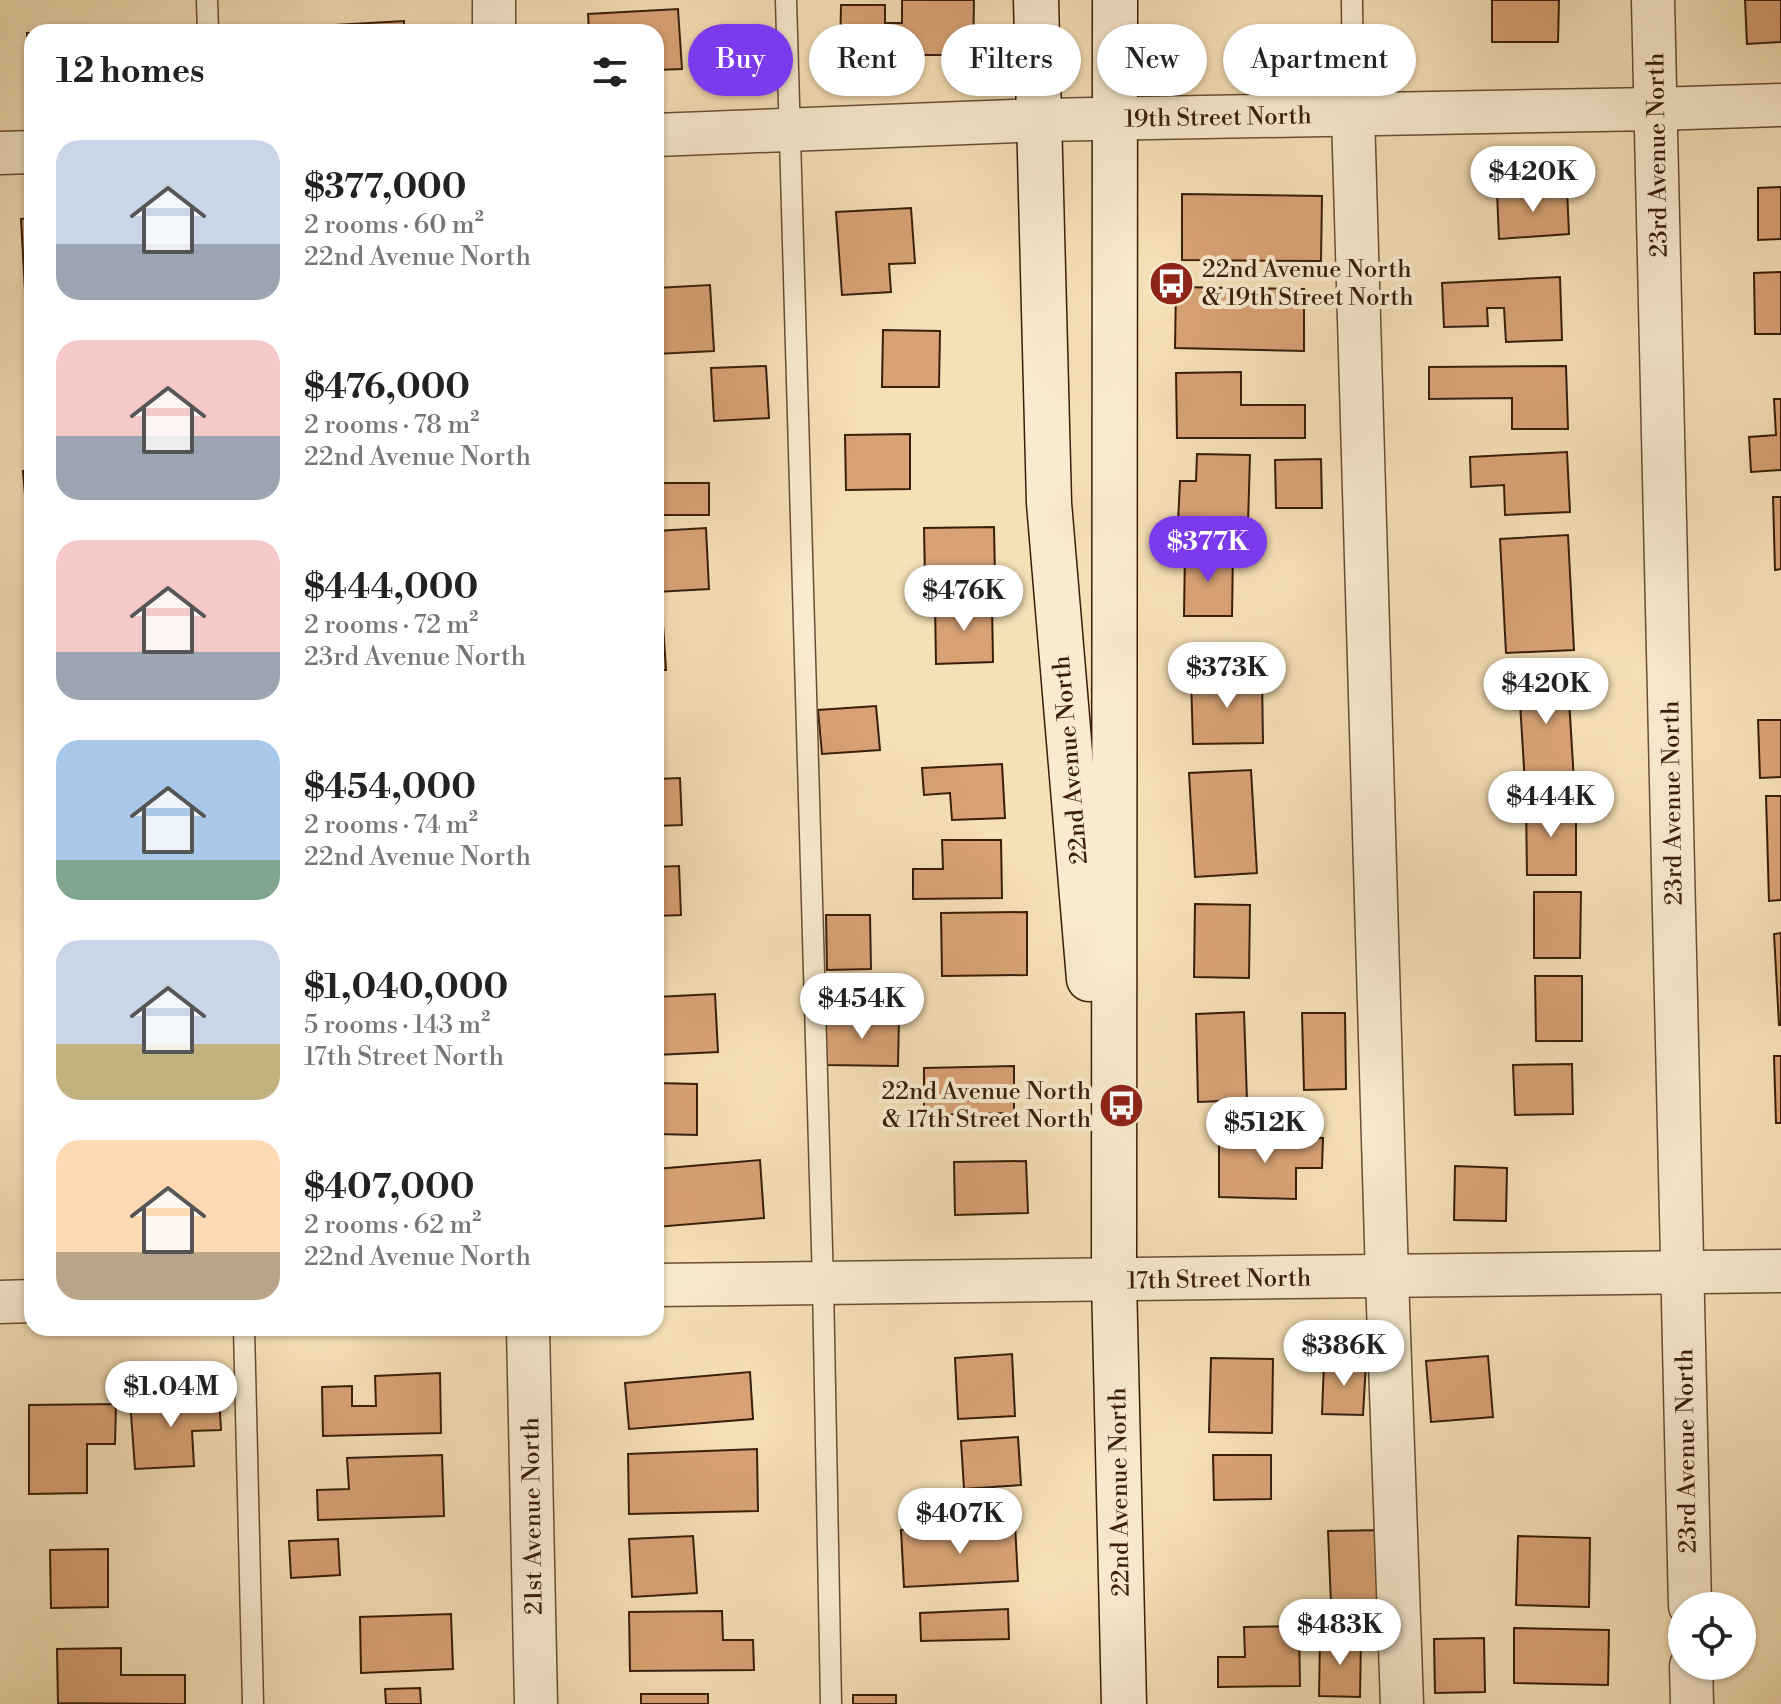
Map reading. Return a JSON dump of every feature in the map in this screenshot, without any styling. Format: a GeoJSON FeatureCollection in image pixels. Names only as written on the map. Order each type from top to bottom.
{"type":"FeatureCollection","features":[{"type":"Feature","properties":{"kind":"main road","name":"22nd Avenue North"},"geometry":{"type":"LineString","coordinates":[[1036,0],[1049,503],[1114,1280]]}},
{"type":"Feature","properties":{"kind":"main road","name":"22nd Avenue North"},"geometry":{"type":"LineString","coordinates":[[1115,0],[1114,1280],[1124,1704]]}},
{"type":"Feature","properties":{"kind":"street"},"geometry":{"type":"LineString","coordinates":[[494,0],[494,24]]}},
{"type":"Feature","properties":{"kind":"street","name":"23rd Avenue North"},"geometry":{"type":"LineString","coordinates":[[1653,0],[1690,1592]]}},
{"type":"Feature","properties":{"kind":"street","name":"19th Street North"},"geometry":{"type":"LineString","coordinates":[[664,135],[1040,120],[1781,105]]}},
{"type":"Feature","properties":{"kind":"street"},"geometry":{"type":"LineString","coordinates":[[1353,114],[1402,1704]]}},
{"type":"Feature","properties":{"kind":"street"},"geometry":{"type":"LineString","coordinates":[[0,153],[24,152]]}},
{"type":"Feature","properties":{"kind":"street","name":"17th Street North"},"geometry":{"type":"LineString","coordinates":[[664,1285],[1781,1271]]}},
{"type":"Feature","properties":{"kind":"street"},"geometry":{"type":"LineString","coordinates":[[0,1302],[24,1301]]}},
{"type":"Feature","properties":{"kind":"street","name":"21st Avenue North"},"geometry":{"type":"LineString","coordinates":[[528,1336],[536,1704]]}},
{"type":"Feature","properties":{"kind":"street"},"geometry":{"type":"LineString","coordinates":[[1691,1680],[1692,1704]]}},
{"type":"Feature","properties":{"kind":"lane"},"geometry":{"type":"LineString","coordinates":[[207,0],[208,24]]}},
{"type":"Feature","properties":{"kind":"lane"},"geometry":{"type":"LineString","coordinates":[[786,0],[823,1283],[831,1704]]}},
{"type":"Feature","properties":{"kind":"lane"},"geometry":{"type":"LineString","coordinates":[[1352,0],[1353,114]]}},
{"type":"Feature","properties":{"kind":"lane"},"geometry":{"type":"LineString","coordinates":[[244,1336],[253,1704]]}},
{"type":"Feature","properties":{"kind":"building"},"geometry":{"type":"Polygon","coordinates":[[[902,0],[974,0],[974,24],[941,24],[941,55],[925,55],[925,24],[841,24],[841,5],[885,5],[885,23],[902,23],[902,0]]]}},
{"type":"Feature","properties":{"kind":"building"},"geometry":{"type":"Polygon","coordinates":[[[1492,0],[1559,0],[1558,42],[1492,42],[1492,0]]]}},
{"type":"Feature","properties":{"kind":"building"},"geometry":{"type":"Polygon","coordinates":[[[1745,0],[1781,0],[1781,42],[1747,44],[1745,0]]]}},
{"type":"Feature","properties":{"kind":"building"},"geometry":{"type":"Polygon","coordinates":[[[678,9],[682,69],[664,70],[664,24],[589,24],[588,14],[678,9]]]}},
{"type":"Feature","properties":{"kind":"building"},"geometry":{"type":"Polygon","coordinates":[[[404,21],[404,24],[352,24],[404,21]]]}},
{"type":"Feature","properties":{"kind":"building"},"geometry":{"type":"Polygon","coordinates":[[[1781,187],[1781,239],[1758,240],[1758,188],[1781,187]]]}},
{"type":"Feature","properties":{"kind":"building"},"geometry":{"type":"Polygon","coordinates":[[[1567,189],[1569,234],[1499,239],[1497,193],[1567,189]]]}},
{"type":"Feature","properties":{"kind":"building"},"geometry":{"type":"Polygon","coordinates":[[[1182,194],[1322,196],[1321,261],[1182,260],[1182,194]]]}},
{"type":"Feature","properties":{"kind":"building"},"geometry":{"type":"Polygon","coordinates":[[[911,208],[915,263],[889,264],[891,292],[842,295],[836,212],[911,208]]]}},
{"type":"Feature","properties":{"kind":"building"},"geometry":{"type":"Polygon","coordinates":[[[21,219],[24,219],[24,272],[21,219]]]}},
{"type":"Feature","properties":{"kind":"building"},"geometry":{"type":"Polygon","coordinates":[[[1781,272],[1781,334],[1755,334],[1754,273],[1781,272]]]}},
{"type":"Feature","properties":{"kind":"building"},"geometry":{"type":"Polygon","coordinates":[[[1560,277],[1562,340],[1506,342],[1504,308],[1487,308],[1488,326],[1444,327],[1442,283],[1560,277]]]}},
{"type":"Feature","properties":{"kind":"building"},"geometry":{"type":"Polygon","coordinates":[[[710,285],[714,351],[664,354],[664,288],[710,285]]]}},
{"type":"Feature","properties":{"kind":"building"},"geometry":{"type":"Polygon","coordinates":[[[1176,287],[1304,289],[1304,351],[1175,348],[1176,287]]]}},
{"type":"Feature","properties":{"kind":"building"},"geometry":{"type":"Polygon","coordinates":[[[883,330],[940,331],[939,387],[882,387],[883,330]]]}},
{"type":"Feature","properties":{"kind":"building"},"geometry":{"type":"Polygon","coordinates":[[[766,366],[769,418],[714,421],[711,368],[766,366]]]}},
{"type":"Feature","properties":{"kind":"building"},"geometry":{"type":"Polygon","coordinates":[[[1566,366],[1568,429],[1512,429],[1512,398],[1429,399],[1429,367],[1566,366]]]}},
{"type":"Feature","properties":{"kind":"building"},"geometry":{"type":"Polygon","coordinates":[[[1241,372],[1241,405],[1305,405],[1305,438],[1177,438],[1176,373],[1241,372]]]}},
{"type":"Feature","properties":{"kind":"building"},"geometry":{"type":"Polygon","coordinates":[[[1774,399],[1781,399],[1781,470],[1751,472],[1749,437],[1776,435],[1774,399]]]}},
{"type":"Feature","properties":{"kind":"building"},"geometry":{"type":"Polygon","coordinates":[[[910,434],[910,489],[846,490],[845,435],[910,434]]]}},
{"type":"Feature","properties":{"kind":"building"},"geometry":{"type":"Polygon","coordinates":[[[1567,452],[1570,512],[1505,515],[1504,485],[1471,487],[1470,457],[1567,452]]]}},
{"type":"Feature","properties":{"kind":"building"},"geometry":{"type":"Polygon","coordinates":[[[1197,454],[1250,455],[1248,525],[1178,523],[1180,481],[1196,481],[1197,454]]]}},
{"type":"Feature","properties":{"kind":"building"},"geometry":{"type":"Polygon","coordinates":[[[1321,459],[1322,508],[1276,508],[1275,460],[1321,459]]]}},
{"type":"Feature","properties":{"kind":"building"},"geometry":{"type":"Polygon","coordinates":[[[664,483],[709,483],[709,515],[664,515],[664,483]]]}},
{"type":"Feature","properties":{"kind":"building"},"geometry":{"type":"Polygon","coordinates":[[[1773,497],[1781,497],[1781,569],[1775,570],[1773,497]]]}},
{"type":"Feature","properties":{"kind":"building"},"geometry":{"type":"Polygon","coordinates":[[[994,527],[995,578],[925,579],[924,528],[994,527]]]}},
{"type":"Feature","properties":{"kind":"building"},"geometry":{"type":"Polygon","coordinates":[[[706,528],[709,589],[664,592],[664,531],[706,528]]]}},
{"type":"Feature","properties":{"kind":"building"},"geometry":{"type":"Polygon","coordinates":[[[1568,535],[1574,650],[1506,653],[1500,539],[1568,535]]]}},
{"type":"Feature","properties":{"kind":"building"},"geometry":{"type":"Polygon","coordinates":[[[1185,551],[1233,551],[1232,616],[1184,616],[1185,551]]]}},
{"type":"Feature","properties":{"kind":"building"},"geometry":{"type":"Polygon","coordinates":[[[935,603],[992,603],[993,662],[936,664],[935,603]]]}},
{"type":"Feature","properties":{"kind":"building"},"geometry":{"type":"Polygon","coordinates":[[[1567,667],[1574,781],[1525,784],[1518,670],[1567,667]]]}},
{"type":"Feature","properties":{"kind":"building"},"geometry":{"type":"Polygon","coordinates":[[[1262,676],[1263,743],[1193,744],[1191,678],[1262,676]]]}},
{"type":"Feature","properties":{"kind":"building"},"geometry":{"type":"Polygon","coordinates":[[[876,706],[880,750],[822,754],[818,710],[876,706]]]}},
{"type":"Feature","properties":{"kind":"building"},"geometry":{"type":"Polygon","coordinates":[[[1758,720],[1781,720],[1781,777],[1760,778],[1758,720]]]}},
{"type":"Feature","properties":{"kind":"building"},"geometry":{"type":"Polygon","coordinates":[[[1002,764],[1005,818],[952,820],[950,793],[924,795],[922,768],[1002,764]]]}},
{"type":"Feature","properties":{"kind":"building"},"geometry":{"type":"Polygon","coordinates":[[[1251,770],[1257,873],[1195,877],[1189,773],[1251,770]]]}},
{"type":"Feature","properties":{"kind":"building"},"geometry":{"type":"Polygon","coordinates":[[[680,778],[682,825],[664,826],[664,779],[680,778]]]}},
{"type":"Feature","properties":{"kind":"building"},"geometry":{"type":"Polygon","coordinates":[[[1766,796],[1781,796],[1781,900],[1769,901],[1766,796]]]}},
{"type":"Feature","properties":{"kind":"building"},"geometry":{"type":"Polygon","coordinates":[[[1526,803],[1576,803],[1576,875],[1527,875],[1526,803]]]}},
{"type":"Feature","properties":{"kind":"building"},"geometry":{"type":"Polygon","coordinates":[[[942,840],[1001,840],[1002,898],[913,899],[913,869],[943,869],[942,840]]]}},
{"type":"Feature","properties":{"kind":"building"},"geometry":{"type":"Polygon","coordinates":[[[679,866],[681,915],[664,916],[664,867],[679,866]]]}},
{"type":"Feature","properties":{"kind":"building"},"geometry":{"type":"Polygon","coordinates":[[[1534,892],[1581,892],[1580,958],[1534,958],[1534,892]]]}},
{"type":"Feature","properties":{"kind":"building"},"geometry":{"type":"Polygon","coordinates":[[[1195,904],[1250,905],[1249,978],[1194,977],[1195,904]]]}},
{"type":"Feature","properties":{"kind":"building"},"geometry":{"type":"Polygon","coordinates":[[[1027,912],[1027,975],[942,976],[941,913],[1027,912]]]}},
{"type":"Feature","properties":{"kind":"building"},"geometry":{"type":"Polygon","coordinates":[[[826,915],[870,915],[871,969],[827,970],[826,915]]]}},
{"type":"Feature","properties":{"kind":"building"},"geometry":{"type":"Polygon","coordinates":[[[1781,933],[1781,1025],[1779,1025],[1774,934],[1781,933]]]}},
{"type":"Feature","properties":{"kind":"building"},"geometry":{"type":"Polygon","coordinates":[[[1535,976],[1582,976],[1582,1041],[1536,1041],[1535,976]]]}},
{"type":"Feature","properties":{"kind":"building"},"geometry":{"type":"Polygon","coordinates":[[[715,994],[718,1052],[664,1055],[664,997],[715,994]]]}},
{"type":"Feature","properties":{"kind":"building"},"geometry":{"type":"Polygon","coordinates":[[[1244,1012],[1247,1100],[1198,1102],[1196,1014],[1244,1012]]]}},
{"type":"Feature","properties":{"kind":"building"},"geometry":{"type":"Polygon","coordinates":[[[1302,1013],[1345,1013],[1346,1089],[1304,1090],[1302,1013]]]}},
{"type":"Feature","properties":{"kind":"building"},"geometry":{"type":"Polygon","coordinates":[[[826,1015],[899,1017],[898,1066],[826,1065],[826,1015]]]}},
{"type":"Feature","properties":{"kind":"building"},"geometry":{"type":"Polygon","coordinates":[[[1774,1056],[1781,1056],[1781,1123],[1776,1123],[1774,1056]]]}},
{"type":"Feature","properties":{"kind":"building"},"geometry":{"type":"Polygon","coordinates":[[[1572,1064],[1573,1114],[1515,1115],[1513,1065],[1572,1064]]]}},
{"type":"Feature","properties":{"kind":"building"},"geometry":{"type":"Polygon","coordinates":[[[1014,1066],[1014,1113],[924,1115],[924,1068],[1014,1066]]]}},
{"type":"Feature","properties":{"kind":"building"},"geometry":{"type":"Polygon","coordinates":[[[664,1083],[697,1084],[697,1135],[664,1134],[664,1083]]]}},
{"type":"Feature","properties":{"kind":"building"},"geometry":{"type":"Polygon","coordinates":[[[1219,1136],[1323,1138],[1322,1168],[1296,1168],[1296,1199],[1219,1197],[1219,1136]]]}},
{"type":"Feature","properties":{"kind":"building"},"geometry":{"type":"Polygon","coordinates":[[[760,1160],[764,1218],[664,1226],[664,1168],[760,1160]]]}},
{"type":"Feature","properties":{"kind":"building"},"geometry":{"type":"Polygon","coordinates":[[[1026,1161],[1028,1213],[955,1215],[954,1162],[1026,1161]]]}},
{"type":"Feature","properties":{"kind":"building"},"geometry":{"type":"Polygon","coordinates":[[[1455,1166],[1507,1168],[1506,1221],[1454,1220],[1455,1166]]]}},
{"type":"Feature","properties":{"kind":"building"},"geometry":{"type":"Polygon","coordinates":[[[1012,1354],[1015,1416],[958,1419],[955,1358],[1012,1354]]]}},
{"type":"Feature","properties":{"kind":"building"},"geometry":{"type":"Polygon","coordinates":[[[1488,1356],[1493,1417],[1431,1422],[1426,1361],[1488,1356]]]}},
{"type":"Feature","properties":{"kind":"building"},"geometry":{"type":"Polygon","coordinates":[[[1211,1358],[1273,1359],[1272,1433],[1209,1432],[1211,1358]]]}},
{"type":"Feature","properties":{"kind":"building"},"geometry":{"type":"Polygon","coordinates":[[[1324,1362],[1366,1363],[1363,1415],[1322,1414],[1324,1362]]]}},
{"type":"Feature","properties":{"kind":"building"},"geometry":{"type":"Polygon","coordinates":[[[750,1372],[753,1419],[629,1429],[625,1383],[750,1372]]]}},
{"type":"Feature","properties":{"kind":"building"},"geometry":{"type":"Polygon","coordinates":[[[440,1373],[441,1433],[323,1436],[322,1387],[352,1386],[352,1406],[376,1406],[375,1376],[440,1373]]]}},
{"type":"Feature","properties":{"kind":"building"},"geometry":{"type":"Polygon","coordinates":[[[219,1395],[221,1430],[192,1431],[194,1466],[135,1469],[130,1400],[219,1395]]]}},
{"type":"Feature","properties":{"kind":"building"},"geometry":{"type":"Polygon","coordinates":[[[116,1404],[115,1444],[87,1444],[87,1493],[29,1494],[29,1405],[116,1404]]]}},
{"type":"Feature","properties":{"kind":"building"},"geometry":{"type":"Polygon","coordinates":[[[1018,1437],[1021,1485],[964,1489],[961,1441],[1018,1437]]]}},
{"type":"Feature","properties":{"kind":"building"},"geometry":{"type":"Polygon","coordinates":[[[757,1449],[758,1511],[629,1514],[628,1454],[757,1449]]]}},
{"type":"Feature","properties":{"kind":"building"},"geometry":{"type":"Polygon","coordinates":[[[442,1455],[444,1516],[318,1520],[317,1490],[349,1489],[347,1458],[442,1455]]]}},
{"type":"Feature","properties":{"kind":"building"},"geometry":{"type":"Polygon","coordinates":[[[1213,1455],[1271,1455],[1271,1499],[1214,1500],[1213,1455]]]}},
{"type":"Feature","properties":{"kind":"building"},"geometry":{"type":"Polygon","coordinates":[[[1015,1524],[1018,1581],[904,1587],[901,1530],[1015,1524]]]}},
{"type":"Feature","properties":{"kind":"building"},"geometry":{"type":"Polygon","coordinates":[[[1385,1530],[1387,1602],[1331,1604],[1328,1531],[1385,1530]]]}},
{"type":"Feature","properties":{"kind":"building"},"geometry":{"type":"Polygon","coordinates":[[[693,1536],[697,1593],[632,1597],[629,1539],[693,1536]]]}},
{"type":"Feature","properties":{"kind":"building"},"geometry":{"type":"Polygon","coordinates":[[[1518,1536],[1590,1538],[1589,1607],[1516,1605],[1518,1536]]]}},
{"type":"Feature","properties":{"kind":"building"},"geometry":{"type":"Polygon","coordinates":[[[338,1539],[340,1575],[291,1578],[289,1541],[338,1539]]]}},
{"type":"Feature","properties":{"kind":"building"},"geometry":{"type":"Polygon","coordinates":[[[108,1549],[108,1607],[51,1608],[50,1550],[108,1549]]]}},
{"type":"Feature","properties":{"kind":"building"},"geometry":{"type":"Polygon","coordinates":[[[1008,1609],[1009,1639],[921,1641],[920,1613],[1008,1609]]]}},
{"type":"Feature","properties":{"kind":"building"},"geometry":{"type":"Polygon","coordinates":[[[722,1611],[723,1640],[753,1640],[754,1670],[630,1671],[629,1612],[722,1611]]]}},
{"type":"Feature","properties":{"kind":"building"},"geometry":{"type":"Polygon","coordinates":[[[451,1614],[453,1669],[361,1673],[360,1617],[451,1614]]]}},
{"type":"Feature","properties":{"kind":"building"},"geometry":{"type":"Polygon","coordinates":[[[1299,1626],[1300,1686],[1218,1687],[1218,1657],[1245,1657],[1244,1627],[1299,1626]]]}},
{"type":"Feature","properties":{"kind":"building"},"geometry":{"type":"Polygon","coordinates":[[[1514,1628],[1609,1630],[1608,1685],[1514,1683],[1514,1628]]]}},
{"type":"Feature","properties":{"kind":"building"},"geometry":{"type":"Polygon","coordinates":[[[1320,1637],[1361,1638],[1360,1697],[1319,1696],[1320,1637]]]}},
{"type":"Feature","properties":{"kind":"building"},"geometry":{"type":"Polygon","coordinates":[[[1484,1638],[1485,1692],[1435,1693],[1434,1639],[1484,1638]]]}},
{"type":"Feature","properties":{"kind":"building"},"geometry":{"type":"Polygon","coordinates":[[[121,1648],[121,1675],[185,1675],[185,1704],[58,1703],[57,1649],[121,1648]]]}},
{"type":"Feature","properties":{"kind":"building"},"geometry":{"type":"Polygon","coordinates":[[[420,1688],[421,1704],[386,1704],[385,1689],[420,1688]]]}},
{"type":"Feature","properties":{"kind":"building"},"geometry":{"type":"Polygon","coordinates":[[[641,1694],[708,1694],[708,1704],[641,1704],[641,1694]]]}},
{"type":"Feature","properties":{"kind":"building"},"geometry":{"type":"Polygon","coordinates":[[[853,1695],[896,1695],[896,1704],[853,1704],[853,1695]]]}},
{"type":"Feature","properties":{"kind":"place","name":"22nd Avenue North & 19th Street North"},"geometry":{"type":"Point","coordinates":[1171,283]}},
{"type":"Feature","properties":{"kind":"place","name":"22nd Avenue North & 17th Street North"},"geometry":{"type":"Point","coordinates":[1122,1105]}}]}
